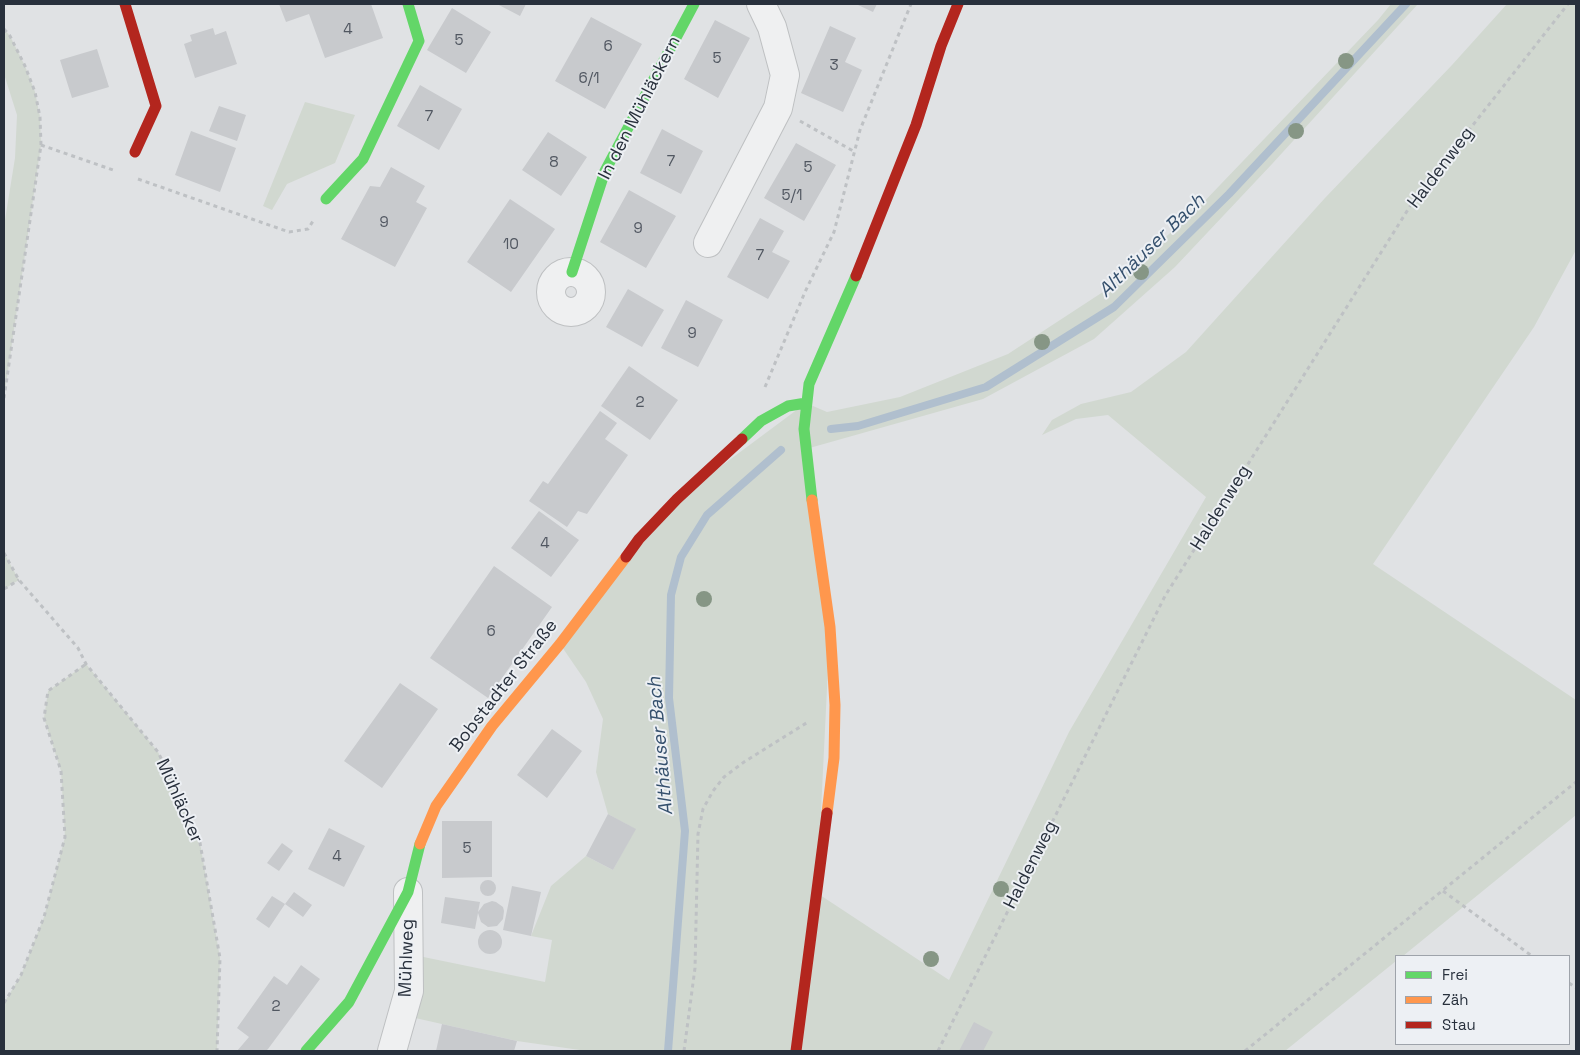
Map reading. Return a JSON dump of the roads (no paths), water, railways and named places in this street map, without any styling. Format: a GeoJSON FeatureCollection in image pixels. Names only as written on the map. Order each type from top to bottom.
{"type":"FeatureCollection","features":[{"type":"Feature","properties":{"kind":"street"},"geometry":{"type":"LineString","coordinates":[[126,4],[156,106],[135,152]]}},
{"type":"Feature","properties":{"kind":"street"},"geometry":{"type":"LineString","coordinates":[[326,199],[363,159],[419,40],[408,4]]}},
{"type":"Feature","properties":{"kind":"street","name":"In den Mühläckern"},"geometry":{"type":"LineString","coordinates":[[572,272],[605,171],[694,4]]}},
{"type":"Feature","properties":{"kind":"street"},"geometry":{"type":"LineString","coordinates":[[708,243],[778,108],[785,75],[772,27],[760,4]]}},
{"type":"Feature","properties":{"kind":"street"},"geometry":{"type":"LineString","coordinates":[[796,1051],[834,758],[835,705],[830,627],[807,462],[804,428],[806,403],[809,384],[862,262],[916,125],[941,46],[958,4]]}},
{"type":"Feature","properties":{"kind":"street","name":"Bobstadter Straße"},"geometry":{"type":"LineString","coordinates":[[306,1051],[348,1002],[408,892],[421,839],[436,806],[492,726],[560,644],[639,539],[677,499],[761,421],[788,406],[806,403]]}},
{"type":"Feature","properties":{"kind":"street","name":"Mühlweg"},"geometry":{"type":"LineString","coordinates":[[392,1051],[409,991],[408,892]]}},
{"type":"Feature","properties":{"kind":"waterway","name":"Althäuser Bach"},"geometry":{"type":"LineString","coordinates":[[831,429],[858,426],[986,387],[1114,307],[1229,194],[1406,4]]}},
{"type":"Feature","properties":{"kind":"waterway","name":"Althäuser Bach"},"geometry":{"type":"LineString","coordinates":[[668,1051],[685,831],[669,698],[671,595],[681,557],[707,515],[781,450]]}}]}
